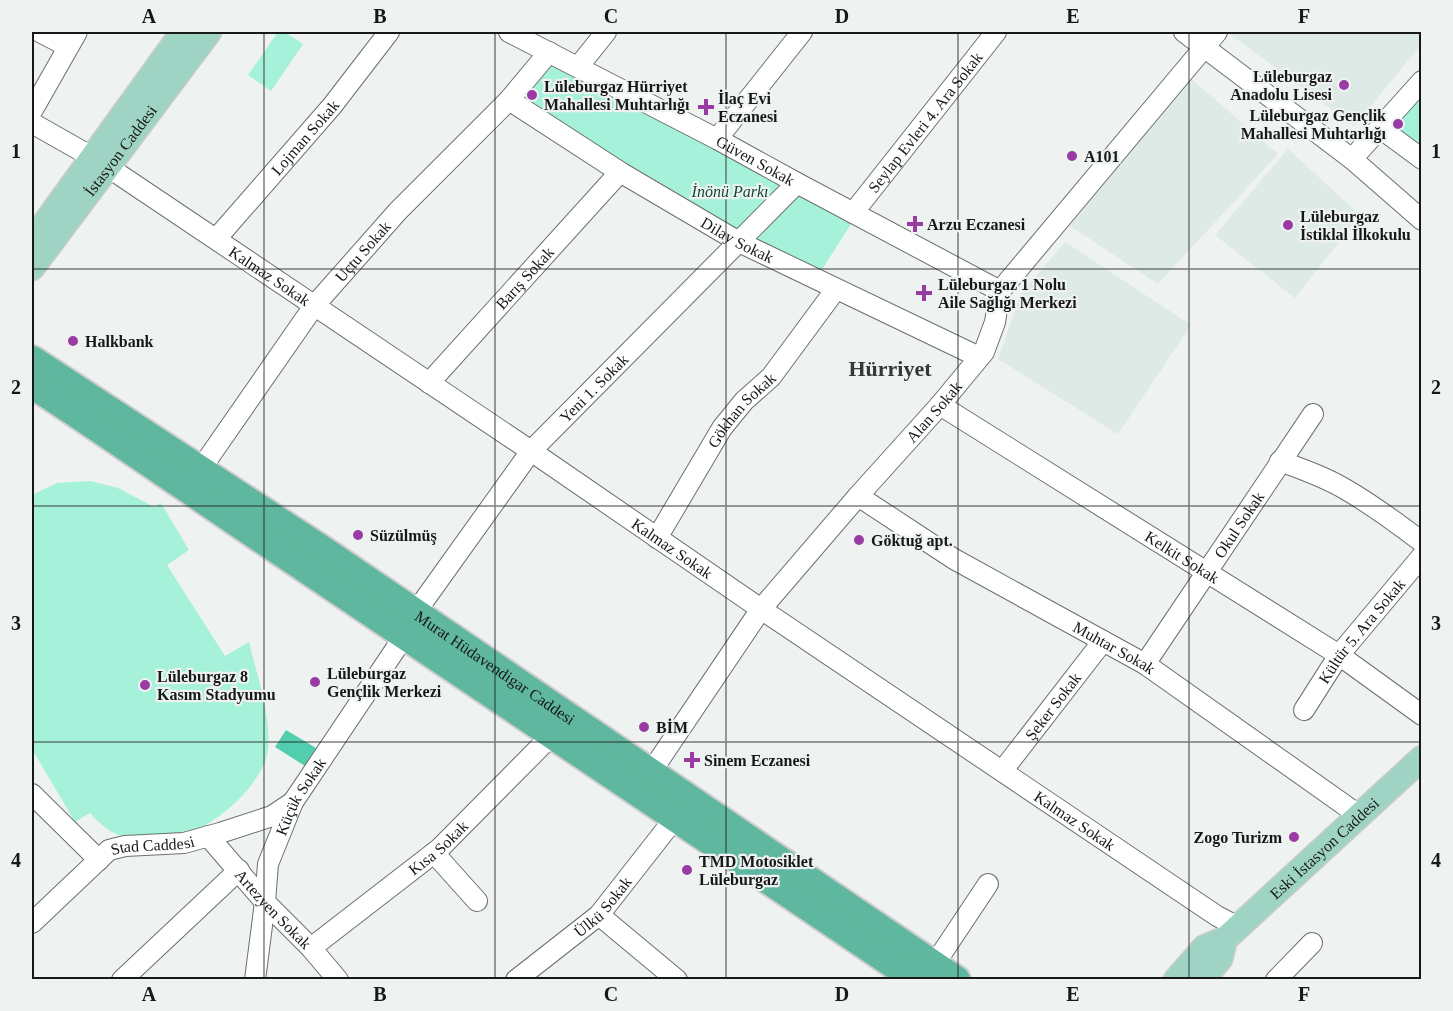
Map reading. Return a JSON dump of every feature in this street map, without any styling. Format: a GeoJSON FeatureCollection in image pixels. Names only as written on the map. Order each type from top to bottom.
{"type":"FeatureCollection","features":[{"type":"Feature","properties":{"kind":"highway","name":"Murat Hüdavendigar Caddesi"},"geometry":{"type":"LineString","coordinates":[[32,366],[200,470],[318,547],[410,624],[552,735],[675,818],[936,975]]}},
{"type":"Feature","properties":{"kind":"highway","name":"Murat Hüdavendigar Caddesi"},"geometry":{"type":"LineString","coordinates":[[32,366],[108,434],[651,772],[936,975]]}},
{"type":"Feature","properties":{"kind":"main road","name":"İstasyon Caddesi"},"geometry":{"type":"LineString","coordinates":[[32,267],[183,32]]}},
{"type":"Feature","properties":{"kind":"main road","name":"İstasyon Caddesi"},"geometry":{"type":"LineString","coordinates":[[32,241],[209,32]]}},
{"type":"Feature","properties":{"kind":"main road","name":"Eski İstasyon Caddesi"},"geometry":{"type":"LineString","coordinates":[[1176,980],[1205,946],[1232,933],[1422,758]]}},
{"type":"Feature","properties":{"kind":"main road","name":"Eski İstasyon Caddesi"},"geometry":{"type":"LineString","coordinates":[[1202,980],[1220,959],[1232,933]]}},
{"type":"Feature","properties":{"kind":"street"},"geometry":{"type":"LineString","coordinates":[[32,111],[72,39],[40,32]]}},
{"type":"Feature","properties":{"kind":"street","name":"Lojman Sokak"},"geometry":{"type":"LineString","coordinates":[[216,239],[332,106],[388,32]]}},
{"type":"Feature","properties":{"kind":"street","name":"Güven Sokak"},"geometry":{"type":"LineString","coordinates":[[509,32],[717,139],[1000,291]]}},
{"type":"Feature","properties":{"kind":"street"},"geometry":{"type":"LineString","coordinates":[[578,68],[606,32]]}},
{"type":"Feature","properties":{"kind":"street"},"geometry":{"type":"LineString","coordinates":[[717,139],[802,32]]}},
{"type":"Feature","properties":{"kind":"street","name":"Seylap Evleri 4. Ara Sokak"},"geometry":{"type":"LineString","coordinates":[[853,213],[996,32]]}},
{"type":"Feature","properties":{"kind":"street"},"geometry":{"type":"LineString","coordinates":[[1184,32],[1352,159],[1422,220]]}},
{"type":"Feature","properties":{"kind":"street"},"geometry":{"type":"LineString","coordinates":[[1000,291],[1217,32]]}},
{"type":"Feature","properties":{"kind":"street","name":"Uçtu Sokak"},"geometry":{"type":"LineString","coordinates":[[200,470],[314,306],[398,211],[509,100],[549,52]]}},
{"type":"Feature","properties":{"kind":"street"},"geometry":{"type":"LineString","coordinates":[[1352,159],[1422,81]]}},
{"type":"Feature","properties":{"kind":"street","name":"Dilay Sokak"},"geometry":{"type":"LineString","coordinates":[[509,100],[620,171],[739,242],[979,357]]}},
{"type":"Feature","properties":{"kind":"street","name":"Kalmaz Sokak"},"geometry":{"type":"LineString","coordinates":[[32,123],[100,162],[531,451],[1217,916],[1232,933]]}},
{"type":"Feature","properties":{"kind":"street"},"geometry":{"type":"LineString","coordinates":[[1380,128],[1422,159]]}},
{"type":"Feature","properties":{"kind":"street","name":"Barış Sokak"},"geometry":{"type":"LineString","coordinates":[[429,383],[620,171]]}},
{"type":"Feature","properties":{"kind":"street","name":"Yeni 1. Sokak"},"geometry":{"type":"LineString","coordinates":[[410,624],[531,451],[797,183]]}},
{"type":"Feature","properties":{"kind":"street","name":"Gökhan Sokak"},"geometry":{"type":"LineString","coordinates":[[657,538],[722,428],[744,401],[771,376],[836,289]]}},
{"type":"Feature","properties":{"kind":"street","name":"Alan Sokak"},"geometry":{"type":"LineString","coordinates":[[651,772],[761,609],[984,352],[995,322],[1000,291]]}},
{"type":"Feature","properties":{"kind":"street","name":"Kelkit Sokak"},"geometry":{"type":"LineString","coordinates":[[940,405],[1339,655],[1422,715]]}},
{"type":"Feature","properties":{"kind":"street","name":"Okul Sokak"},"geometry":{"type":"LineString","coordinates":[[1145,664],[1313,414]]}},
{"type":"Feature","properties":{"kind":"street"},"geometry":{"type":"LineString","coordinates":[[1280,461],[1308,471],[1343,488],[1422,542]]}},
{"type":"Feature","properties":{"kind":"street","name":"Muhtar Sokak"},"geometry":{"type":"LineString","coordinates":[[858,496],[954,560],[1145,664],[1360,816]]}},
{"type":"Feature","properties":{"kind":"street","name":"Kültür 5. Ara Sokak"},"geometry":{"type":"LineString","coordinates":[[1304,710],[1339,655],[1422,556]]}},
{"type":"Feature","properties":{"kind":"street","name":"Küçük Sokak"},"geometry":{"type":"LineString","coordinates":[[255,980],[268,864],[293,802],[410,624]]}},
{"type":"Feature","properties":{"kind":"street","name":"Şeker Sokak"},"geometry":{"type":"LineString","coordinates":[[1003,770],[1103,641]]}},
{"type":"Feature","properties":{"kind":"street","name":"Kısa Sokak"},"geometry":{"type":"LineString","coordinates":[[311,948],[434,853],[552,735]]}},
{"type":"Feature","properties":{"kind":"street"},"geometry":{"type":"LineString","coordinates":[[32,794],[99,860]]}},
{"type":"Feature","properties":{"kind":"street","name":"Stad Caddesi"},"geometry":{"type":"LineString","coordinates":[[32,923],[109,850],[125,846],[184,843],[272,816],[293,802]]}},
{"type":"Feature","properties":{"kind":"street","name":"Ülkü Sokak"},"geometry":{"type":"LineString","coordinates":[[516,980],[599,915],[675,818]]}},
{"type":"Feature","properties":{"kind":"street","name":"Artezyen Sokak"},"geometry":{"type":"LineString","coordinates":[[208,836],[265,902],[311,948],[338,980]]}},
{"type":"Feature","properties":{"kind":"street"},"geometry":{"type":"LineString","coordinates":[[434,853],[477,901]]}},
{"type":"Feature","properties":{"kind":"street"},"geometry":{"type":"LineString","coordinates":[[122,980],[239,870]]}},
{"type":"Feature","properties":{"kind":"street"},"geometry":{"type":"LineString","coordinates":[[936,975],[988,884]]}},
{"type":"Feature","properties":{"kind":"street"},"geometry":{"type":"LineString","coordinates":[[599,915],[677,980]]}},
{"type":"Feature","properties":{"kind":"street"},"geometry":{"type":"LineString","coordinates":[[1276,980],[1312,943]]}},
{"type":"Feature","properties":{"kind":"shaded area","name":"Lüleburgaz Anadolu Lisesi"},"geometry":{"type":"Polygon","coordinates":[[[1227,32],[1421,32],[1421,45],[1354,126],[1227,32]]]}},
{"type":"Feature","properties":{"kind":"shaded area"},"geometry":{"type":"Polygon","coordinates":[[[1189,77],[1278,154],[1158,284],[1070,226],[1189,77]]]}},
{"type":"Feature","properties":{"kind":"shaded area","name":"Lüleburgaz İstiklal İlkokulu"},"geometry":{"type":"Polygon","coordinates":[[[1288,149],[1360,215],[1295,298],[1215,235],[1288,149]]]}},
{"type":"Feature","properties":{"kind":"shaded area"},"geometry":{"type":"Polygon","coordinates":[[[1065,242],[1191,325],[1118,434],[998,359],[1021,294],[1065,242]]]}},
{"type":"Feature","properties":{"kind":"shaded area"},"geometry":{"type":"Polygon","coordinates":[[[286,730],[316,748],[305,766],[275,747],[286,730]]]}},
{"type":"Feature","properties":{"kind":"green space"},"geometry":{"type":"Polygon","coordinates":[[[278,32],[285,32],[303,44],[271,91],[248,75],[278,32]]]}},
{"type":"Feature","properties":{"kind":"green space","name":"İnönü Parkı"},"geometry":{"type":"Polygon","coordinates":[[[552,62],[783,184],[738,233],[626,165],[524,98],[552,62]]]}},
{"type":"Feature","properties":{"kind":"green space"},"geometry":{"type":"Polygon","coordinates":[[[1421,90],[1421,154],[1385,128],[1421,90]]]}},
{"type":"Feature","properties":{"kind":"green space"},"geometry":{"type":"Polygon","coordinates":[[[796,193],[853,221],[819,274],[750,240],[796,193]]]}},
{"type":"Feature","properties":{"kind":"green space","name":"Lüleburgaz 8 Kasım Stadyumu"},"geometry":{"type":"Polygon","coordinates":[[[90,481],[118,488],[154,507],[161,503],[189,550],[167,565],[225,656],[249,642],[260,683],[269,743],[262,768],[243,795],[217,818],[202,827],[174,837],[123,836],[107,829],[90,813],[75,822],[32,749],[32,495],[57,483],[90,481]]]}},
{"type":"Feature","properties":{"kind":"place","name":"Lüleburgaz Anadolu Lisesi"},"geometry":{"type":"Point","coordinates":[1344,85]}},
{"type":"Feature","properties":{"kind":"place","name":"Lüleburgaz Hürriyet Mahallesi Muhtarlığı"},"geometry":{"type":"Point","coordinates":[532,95]}},
{"type":"Feature","properties":{"kind":"place","name":"İlaç Evi Eczanesi"},"geometry":{"type":"Point","coordinates":[706,107]}},
{"type":"Feature","properties":{"kind":"place","name":"Lüleburgaz Gençlik Mahallesi Muhtarlığı"},"geometry":{"type":"Point","coordinates":[1398,124]}},
{"type":"Feature","properties":{"kind":"place","name":"A101"},"geometry":{"type":"Point","coordinates":[1072,156]}},
{"type":"Feature","properties":{"kind":"place","name":"Arzu Eczanesi"},"geometry":{"type":"Point","coordinates":[915,224]}},
{"type":"Feature","properties":{"kind":"place","name":"Lüleburgaz İstiklal İlkokulu"},"geometry":{"type":"Point","coordinates":[1288,225]}},
{"type":"Feature","properties":{"kind":"place","name":"Lüleburgaz 1 Nolu Aile Sağlığı Merkezi"},"geometry":{"type":"Point","coordinates":[924,293]}},
{"type":"Feature","properties":{"kind":"place","name":"Halkbank"},"geometry":{"type":"Point","coordinates":[73,341]}},
{"type":"Feature","properties":{"kind":"place","name":"Süzülmüş"},"geometry":{"type":"Point","coordinates":[358,535]}},
{"type":"Feature","properties":{"kind":"place","name":"Göktuğ apt."},"geometry":{"type":"Point","coordinates":[859,540]}},
{"type":"Feature","properties":{"kind":"place","name":"Lüleburgaz Gençlik Merkezi"},"geometry":{"type":"Point","coordinates":[315,682]}},
{"type":"Feature","properties":{"kind":"place","name":"Lüleburgaz 8 Kasım Stadyumu"},"geometry":{"type":"Point","coordinates":[145,685]}},
{"type":"Feature","properties":{"kind":"place","name":"BİM"},"geometry":{"type":"Point","coordinates":[644,727]}},
{"type":"Feature","properties":{"kind":"place","name":"Sinem Eczanesi"},"geometry":{"type":"Point","coordinates":[692,760]}},
{"type":"Feature","properties":{"kind":"place","name":"Zogo Turizm"},"geometry":{"type":"Point","coordinates":[1294,837]}},
{"type":"Feature","properties":{"kind":"place","name":"TMD Motosiklet Lüleburgaz"},"geometry":{"type":"Point","coordinates":[687,870]}},
{"type":"Feature","properties":{"kind":"district","name":"Hürriyet"},"geometry":{"type":"Point","coordinates":[890,368]}}]}
